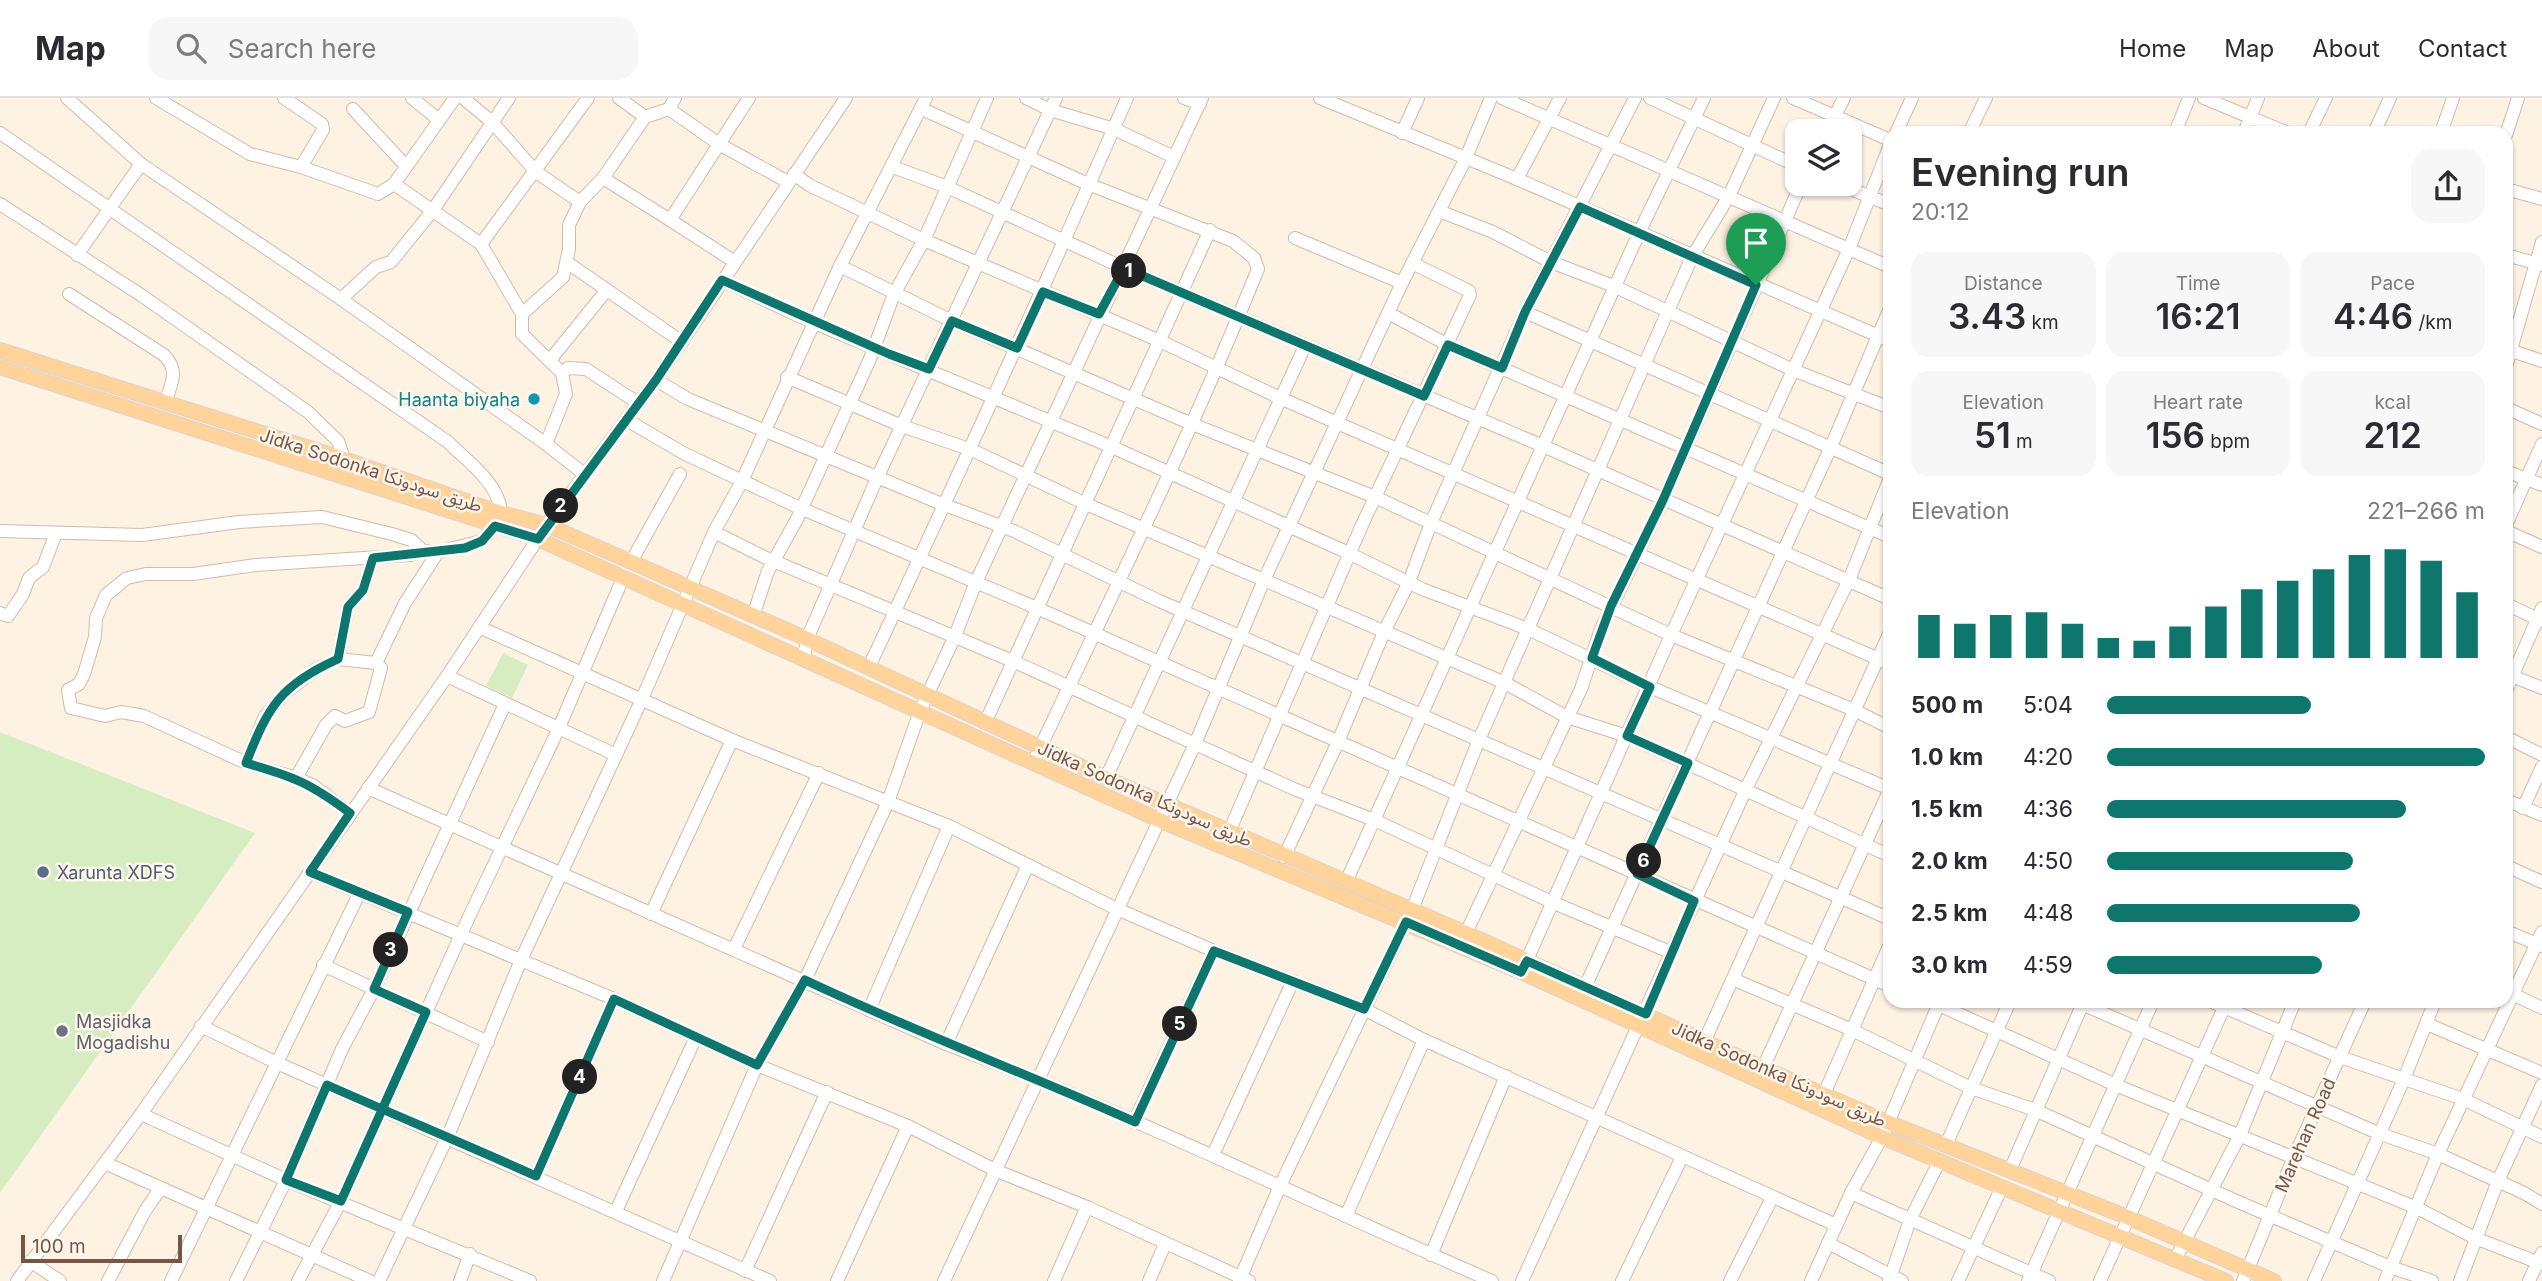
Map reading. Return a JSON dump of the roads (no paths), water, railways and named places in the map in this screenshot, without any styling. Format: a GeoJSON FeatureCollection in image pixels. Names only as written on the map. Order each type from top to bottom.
{"type":"FeatureCollection","features":[{"type":"Feature","properties":{"kind":"main road","name":"Jidka Sodonka طريق سودونكا"},"geometry":{"type":"LineString","coordinates":[[0,350],[344,459],[498,520],[1159,820],[1409,916],[1642,1020],[1882,1137],[2226,1281]]}},
{"type":"Feature","properties":{"kind":"main road","name":"Jidka Sodonka طريق سودونكا"},"geometry":{"type":"LineString","coordinates":[[0,367],[264,453],[498,520],[547,525],[869,667],[1106,778],[1346,883],[1409,916],[1466,933],[1524,967],[1585,987],[1642,1020],[1704,1042],[1887,1122],[2127,1217],[2186,1243],[2245,1275],[2274,1281]]}},
{"type":"Feature","properties":{"kind":"main road"},"geometry":{"type":"LineString","coordinates":[[264,453],[269,436]]}},
{"type":"Feature","properties":{"kind":"street"},"geometry":{"type":"LineString","coordinates":[[67,98],[141,164],[341,299],[546,444],[584,474]]}},
{"type":"Feature","properties":{"kind":"street"},"geometry":{"type":"LineString","coordinates":[[156,98],[250,154],[301,167],[378,194],[394,184],[455,98]]}},
{"type":"Feature","properties":{"kind":"street"},"geometry":{"type":"LineString","coordinates":[[284,98],[322,124],[323,130],[301,167]]}},
{"type":"Feature","properties":{"kind":"street"},"geometry":{"type":"LineString","coordinates":[[412,98],[439,120]]}},
{"type":"Feature","properties":{"kind":"street"},"geometry":{"type":"LineString","coordinates":[[463,98],[492,122],[536,172],[580,202]]}},
{"type":"Feature","properties":{"kind":"street"},"geometry":{"type":"LineString","coordinates":[[341,299],[376,267],[391,262],[433,210],[509,98]]}},
{"type":"Feature","properties":{"kind":"street"},"geometry":{"type":"LineString","coordinates":[[481,244],[589,98]]}},
{"type":"Feature","properties":{"kind":"street"},"geometry":{"type":"LineString","coordinates":[[619,98],[645,117]]}},
{"type":"Feature","properties":{"kind":"street"},"geometry":{"type":"LineString","coordinates":[[670,220],[749,98]]}},
{"type":"Feature","properties":{"kind":"street"},"geometry":{"type":"LineString","coordinates":[[16,1281],[141,1114],[447,676],[547,525],[656,380],[846,98]]}},
{"type":"Feature","properties":{"kind":"street"},"geometry":{"type":"LineString","coordinates":[[753,616],[757,596],[850,403],[894,294],[924,240],[987,98]]}},
{"type":"Feature","properties":{"kind":"street"},"geometry":{"type":"LineString","coordinates":[[1026,98],[1053,104],[1174,157]]}},
{"type":"Feature","properties":{"kind":"street"},"geometry":{"type":"LineString","coordinates":[[869,667],[942,504],[972,450],[992,397],[1043,292],[1127,98]]}},
{"type":"Feature","properties":{"kind":"street"},"geometry":{"type":"LineString","coordinates":[[663,1281],[757,1065],[805,980],[888,802],[920,711],[955,636],[976,582],[1028,477],[1073,370],[1124,268],[1201,101],[1184,98]]}},
{"type":"Feature","properties":{"kind":"street"},"geometry":{"type":"LineString","coordinates":[[1320,98],[1337,102],[1465,160],[1517,179],[1883,340]]}},
{"type":"Feature","properties":{"kind":"street"},"geometry":{"type":"LineString","coordinates":[[1402,133],[1418,98]]}},
{"type":"Feature","properties":{"kind":"street"},"geometry":{"type":"LineString","coordinates":[[944,1281],[1195,744],[1239,636],[1337,422],[1390,314],[1402,283],[1465,160],[1491,98]]}},
{"type":"Feature","properties":{"kind":"street"},"geometry":{"type":"LineString","coordinates":[[1502,98],[1883,264]]}},
{"type":"Feature","properties":{"kind":"street"},"geometry":{"type":"LineString","coordinates":[[1517,179],[1560,98]]}},
{"type":"Feature","properties":{"kind":"street"},"geometry":{"type":"LineString","coordinates":[[1284,857],[1409,582],[1431,523],[1479,421],[1525,312],[1612,148],[1635,98]]}},
{"type":"Feature","properties":{"kind":"street"},"geometry":{"type":"LineString","coordinates":[[1650,98],[1785,161]]}},
{"type":"Feature","properties":{"kind":"street"},"geometry":{"type":"LineString","coordinates":[[1346,883],[1639,233],[1704,98]]}},
{"type":"Feature","properties":{"kind":"street"},"geometry":{"type":"LineString","coordinates":[[310,872],[614,999],[757,1065],[908,1126],[997,1171],[1087,1207],[1243,1280],[1280,1186],[1409,916],[1478,742],[1692,257],[1729,196],[1773,98]]}},
{"type":"Feature","properties":{"kind":"street"},"geometry":{"type":"LineString","coordinates":[[1793,98],[1883,139]]}},
{"type":"Feature","properties":{"kind":"street"},"geometry":{"type":"LineString","coordinates":[[1833,119],[1844,98]]}},
{"type":"Feature","properties":{"kind":"street"},"geometry":{"type":"LineString","coordinates":[[1899,126],[1912,98]]}},
{"type":"Feature","properties":{"kind":"street"},"geometry":{"type":"LineString","coordinates":[[1972,126],[1986,98]]}},
{"type":"Feature","properties":{"kind":"street"},"geometry":{"type":"LineString","coordinates":[[2178,126],[2189,98]]}},
{"type":"Feature","properties":{"kind":"street"},"geometry":{"type":"LineString","coordinates":[[2204,98],[2268,126]]}},
{"type":"Feature","properties":{"kind":"street"},"geometry":{"type":"LineString","coordinates":[[2246,126],[2258,98]]}},
{"type":"Feature","properties":{"kind":"street"},"geometry":{"type":"LineString","coordinates":[[2312,126],[2326,98]]}},
{"type":"Feature","properties":{"kind":"street"},"geometry":{"type":"LineString","coordinates":[[2377,126],[2390,98]]}},
{"type":"Feature","properties":{"kind":"street"},"geometry":{"type":"LineString","coordinates":[[2443,126],[2453,98]]}},
{"type":"Feature","properties":{"kind":"street"},"geometry":{"type":"LineString","coordinates":[[2509,126],[2518,98]]}},
{"type":"Feature","properties":{"kind":"street"},"geometry":{"type":"LineString","coordinates":[[522,314],[558,284],[568,263],[569,225],[580,202],[603,178],[645,117],[672,103],[719,144],[924,240],[1099,314],[1280,398],[1883,661]]}},
{"type":"Feature","properties":{"kind":"street"},"geometry":{"type":"LineString","coordinates":[[379,1281],[448,1136],[521,960],[642,699],[714,532],[742,481],[839,266],[924,104],[971,132],[1088,184],[1210,230],[1242,246],[1254,258],[1258,269],[1171,475],[1143,528],[1096,636],[1067,687],[1033,763]]}},
{"type":"Feature","properties":{"kind":"street"},"geometry":{"type":"LineString","coordinates":[[804,658],[807,639],[878,476],[1053,104]]}},
{"type":"Feature","properties":{"kind":"street"},"geometry":{"type":"LineString","coordinates":[[353,109],[406,166]]}},
{"type":"Feature","properties":{"kind":"street"},"geometry":{"type":"LineString","coordinates":[[0,133],[448,442],[488,482],[499,499],[498,520],[482,541],[438,552],[256,565],[193,574],[146,573],[123,580],[106,595],[96,618],[95,636],[83,674],[79,684],[68,690],[71,708],[106,716],[121,712],[144,716],[246,763],[314,786],[350,813]]}},
{"type":"Feature","properties":{"kind":"street"},"geometry":{"type":"LineString","coordinates":[[1524,967],[1671,635],[1748,475],[1849,249],[1883,159]]}},
{"type":"Feature","properties":{"kind":"street"},"geometry":{"type":"LineString","coordinates":[[77,255],[141,164]]}},
{"type":"Feature","properties":{"kind":"street"},"geometry":{"type":"LineString","coordinates":[[893,167],[947,187],[1066,239],[1124,268],[1479,421],[1544,446],[1883,596]]}},
{"type":"Feature","properties":{"kind":"street"},"geometry":{"type":"LineString","coordinates":[[603,178],[735,262]]}},
{"type":"Feature","properties":{"kind":"street"},"geometry":{"type":"LineString","coordinates":[[394,184],[481,244],[522,314],[522,334],[562,373],[566,394],[546,444]]}},
{"type":"Feature","properties":{"kind":"street"},"geometry":{"type":"LineString","coordinates":[[2513,191],[2542,199]]}},
{"type":"Feature","properties":{"kind":"street"},"geometry":{"type":"LineString","coordinates":[[1862,194],[1883,202]]}},
{"type":"Feature","properties":{"kind":"street"},"geometry":{"type":"LineString","coordinates":[[1466,933],[1567,717],[1611,606],[1663,500],[1795,196]]}},
{"type":"Feature","properties":{"kind":"street"},"geometry":{"type":"LineString","coordinates":[[0,204],[141,295],[308,412],[338,441],[344,459]]}},
{"type":"Feature","properties":{"kind":"street"},"geometry":{"type":"LineString","coordinates":[[1439,211],[1493,232],[1551,262],[1616,287],[1793,370],[1883,405]]}},
{"type":"Feature","properties":{"kind":"street"},"geometry":{"type":"LineString","coordinates":[[985,723],[1136,398],[1210,230]]}},
{"type":"Feature","properties":{"kind":"street"},"geometry":{"type":"LineString","coordinates":[[1295,238],[1402,283]]}},
{"type":"Feature","properties":{"kind":"street"},"geometry":{"type":"LineString","coordinates":[[2513,339],[2540,265],[2542,242]]}},
{"type":"Feature","properties":{"kind":"street"},"geometry":{"type":"LineString","coordinates":[[2513,257],[2540,265]]}},
{"type":"Feature","properties":{"kind":"street"},"geometry":{"type":"LineString","coordinates":[[568,263],[682,342]]}},
{"type":"Feature","properties":{"kind":"street"},"geometry":{"type":"LineString","coordinates":[[1229,832],[1277,716],[1375,497],[1470,295],[1469,290],[1412,263]]}},
{"type":"Feature","properties":{"kind":"street"},"geometry":{"type":"LineString","coordinates":[[839,266],[952,321],[1073,370],[1192,424],[1375,497],[1671,635],[1883,724]]}},
{"type":"Feature","properties":{"kind":"street"},"geometry":{"type":"LineString","coordinates":[[722,280],[812,322],[1112,447],[1470,609],[1476,608],[1528,629],[1650,687],[1883,786]]}},
{"type":"Feature","properties":{"kind":"street"},"geometry":{"type":"LineString","coordinates":[[550,360],[606,291]]}},
{"type":"Feature","properties":{"kind":"street"},"geometry":{"type":"LineString","coordinates":[[69,294],[173,364],[175,371],[165,403]]}},
{"type":"Feature","properties":{"kind":"street"},"geometry":{"type":"LineString","coordinates":[[1525,312],[1771,420],[1883,473]]}},
{"type":"Feature","properties":{"kind":"street"},"geometry":{"type":"LineString","coordinates":[[1390,314],[1448,345],[1883,534]]}},
{"type":"Feature","properties":{"kind":"street"},"geometry":{"type":"LineString","coordinates":[[1585,987],[1734,662],[1782,550],[1854,395],[1883,342]]}},
{"type":"Feature","properties":{"kind":"street"},"geometry":{"type":"LineString","coordinates":[[1106,778],[1304,346]]}},
{"type":"Feature","properties":{"kind":"street"},"geometry":{"type":"LineString","coordinates":[[2513,351],[2542,361]]}},
{"type":"Feature","properties":{"kind":"street"},"geometry":{"type":"LineString","coordinates":[[562,373],[568,369],[586,369],[638,403]]}},
{"type":"Feature","properties":{"kind":"street"},"geometry":{"type":"LineString","coordinates":[[787,377],[902,426],[972,450],[1086,504],[1505,683],[1567,717],[1627,736],[1883,853]]}},
{"type":"Feature","properties":{"kind":"street"},"geometry":{"type":"LineString","coordinates":[[656,380],[688,399],[765,428],[1003,528],[1118,583],[1360,690],[1883,916]]}},
{"type":"Feature","properties":{"kind":"street"},"geometry":{"type":"LineString","coordinates":[[2513,411],[2542,424]]}},
{"type":"Feature","properties":{"kind":"street"},"geometry":{"type":"LineString","coordinates":[[626,420],[683,453],[800,508],[1037,608],[1337,744],[1694,901],[1815,951],[1883,983]]}},
{"type":"Feature","properties":{"kind":"street"},"geometry":{"type":"LineString","coordinates":[[2513,508],[2542,444]]}},
{"type":"Feature","properties":{"kind":"street"},"geometry":{"type":"LineString","coordinates":[[631,562],[680,474]]}},
{"type":"Feature","properties":{"kind":"street"},"geometry":{"type":"LineString","coordinates":[[2513,474],[2542,485]]}},
{"type":"Feature","properties":{"kind":"street"},"geometry":{"type":"LineString","coordinates":[[1522,1281],[1745,790],[1849,580],[1883,495]]}},
{"type":"Feature","properties":{"kind":"street"},"geometry":{"type":"LineString","coordinates":[[0,531],[142,535],[239,522],[322,517],[411,540],[423,551]]}},
{"type":"Feature","properties":{"kind":"street"},"geometry":{"type":"LineString","coordinates":[[714,532],[764,557],[776,559],[1015,662],[1195,744],[1374,820],[1554,903],[1670,952]]}},
{"type":"Feature","properties":{"kind":"street"},"geometry":{"type":"LineString","coordinates":[[0,613],[8,616],[23,594],[29,578],[43,567],[56,533]]}},
{"type":"Feature","properties":{"kind":"street"},"geometry":{"type":"LineString","coordinates":[[2513,534],[2542,547]]}},
{"type":"Feature","properties":{"kind":"street"},"geometry":{"type":"LineString","coordinates":[[376,663],[405,603],[438,552]]}},
{"type":"Feature","properties":{"kind":"street"},"geometry":{"type":"LineString","coordinates":[[338,659],[348,607],[363,590],[373,558]]}},
{"type":"Feature","properties":{"kind":"street"},"geometry":{"type":"LineString","coordinates":[[298,1281],[341,1201],[460,936],[558,730],[623,578]]}},
{"type":"Feature","properties":{"kind":"street"},"geometry":{"type":"LineString","coordinates":[[2513,606],[2540,616],[2513,667]]}},
{"type":"Feature","properties":{"kind":"street"},"geometry":{"type":"LineString","coordinates":[[479,627],[732,740],[949,826],[1117,909],[1214,951],[1364,1009],[1424,1040],[1836,1225]]}},
{"type":"Feature","properties":{"kind":"street"},"geometry":{"type":"LineString","coordinates":[[1704,1042],[1735,980],[1755,926],[1883,646]]}},
{"type":"Feature","properties":{"kind":"street"},"geometry":{"type":"LineString","coordinates":[[246,763],[270,708],[316,669],[338,659],[376,663],[381,668],[369,712],[345,721],[335,716],[326,725],[296,778]]}},
{"type":"Feature","properties":{"kind":"street"},"geometry":{"type":"LineString","coordinates":[[447,676],[616,755]]}},
{"type":"Feature","properties":{"kind":"street"},"geometry":{"type":"LineString","coordinates":[[2513,677],[2542,688]]}},
{"type":"Feature","properties":{"kind":"street"},"geometry":{"type":"LineString","coordinates":[[236,1281],[286,1180],[342,1049],[374,989],[505,704]]}},
{"type":"Feature","properties":{"kind":"street"},"geometry":{"type":"LineString","coordinates":[[652,914],[732,740]]}},
{"type":"Feature","properties":{"kind":"street"},"geometry":{"type":"LineString","coordinates":[[2513,740],[2542,755]]}},
{"type":"Feature","properties":{"kind":"street"},"geometry":{"type":"LineString","coordinates":[[2523,808],[2542,767]]}},
{"type":"Feature","properties":{"kind":"street"},"geometry":{"type":"LineString","coordinates":[[734,949],[819,773]]}},
{"type":"Feature","properties":{"kind":"street"},"geometry":{"type":"LineString","coordinates":[[368,788],[946,1044],[1040,1079],[1492,1281]]}},
{"type":"Feature","properties":{"kind":"street"},"geometry":{"type":"LineString","coordinates":[[2513,803],[2542,815]]}},
{"type":"Feature","properties":{"kind":"street"},"geometry":{"type":"LineString","coordinates":[[1763,1069],[1883,804]]}},
{"type":"Feature","properties":{"kind":"street"},"geometry":{"type":"LineString","coordinates":[[869,1010],[949,826]]}},
{"type":"Feature","properties":{"kind":"street"},"geometry":{"type":"LineString","coordinates":[[946,1044],[1028,865]]}},
{"type":"Feature","properties":{"kind":"street"},"geometry":{"type":"LineString","coordinates":[[2513,869],[2542,882]]}},
{"type":"Feature","properties":{"kind":"street"},"geometry":{"type":"LineString","coordinates":[[171,1281],[360,892]]}},
{"type":"Feature","properties":{"kind":"street"},"geometry":{"type":"LineString","coordinates":[[2513,933],[2540,940],[2513,988]]}},
{"type":"Feature","properties":{"kind":"street"},"geometry":{"type":"LineString","coordinates":[[1135,1122],[1214,951]]}},
{"type":"Feature","properties":{"kind":"street"},"geometry":{"type":"LineString","coordinates":[[1824,1094],[1850,1029],[1883,960]]}},
{"type":"Feature","properties":{"kind":"street"},"geometry":{"type":"LineString","coordinates":[[323,965],[488,1042]]}},
{"type":"Feature","properties":{"kind":"street"},"geometry":{"type":"LineString","coordinates":[[1735,980],[1850,1029],[1971,1088],[2035,1110],[2390,1267],[2432,1281]]}},
{"type":"Feature","properties":{"kind":"street"},"geometry":{"type":"LineString","coordinates":[[1213,1155],[1293,981]]}},
{"type":"Feature","properties":{"kind":"street"},"geometry":{"type":"LineString","coordinates":[[2513,994],[2542,1008]]}},
{"type":"Feature","properties":{"kind":"street"},"geometry":{"type":"LineString","coordinates":[[536,1176],[614,999]]}},
{"type":"Feature","properties":{"kind":"street"},"geometry":{"type":"LineString","coordinates":[[1811,1281],[1850,1194],[1882,1137],[1934,1008]]}},
{"type":"Feature","properties":{"kind":"street"},"geometry":{"type":"LineString","coordinates":[[1948,1008],[1995,1032],[2058,1057],[2118,1086],[2417,1208],[2475,1238],[2541,1260],[2529,1281]]}},
{"type":"Feature","properties":{"kind":"street"},"geometry":{"type":"LineString","coordinates":[[1947,1145],[2007,1008]]}},
{"type":"Feature","properties":{"kind":"street"},"geometry":{"type":"LineString","coordinates":[[2010,1170],[2078,1008]]}},
{"type":"Feature","properties":{"kind":"street"},"geometry":{"type":"LineString","coordinates":[[2093,1008],[2378,1133],[2438,1154],[2542,1204]]}},
{"type":"Feature","properties":{"kind":"street"},"geometry":{"type":"LineString","coordinates":[[2030,1277],[2092,1137],[2118,1086],[2150,1008]]}},
{"type":"Feature","properties":{"kind":"street"},"geometry":{"type":"LineString","coordinates":[[2100,1281],[2223,1008]]}},
{"type":"Feature","properties":{"kind":"street"},"geometry":{"type":"LineString","coordinates":[[2233,1008],[2283,1034],[2340,1057],[2463,1099],[2542,1137]]}},
{"type":"Feature","properties":{"kind":"street"},"geometry":{"type":"LineString","coordinates":[[2176,1258],[2240,1135],[2292,1008]]}},
{"type":"Feature","properties":{"kind":"street","name":"Marehan Road"},"geometry":{"type":"LineString","coordinates":[[2245,1275],[2294,1157],[2362,1008]]}},
{"type":"Feature","properties":{"kind":"street"},"geometry":{"type":"LineString","coordinates":[[2314,1281],[2433,1008]]}},
{"type":"Feature","properties":{"kind":"street"},"geometry":{"type":"LineString","coordinates":[[2385,1281],[2503,1008]]}},
{"type":"Feature","properties":{"kind":"street"},"geometry":{"type":"LineString","coordinates":[[2427,1024],[2542,1073]]}},
{"type":"Feature","properties":{"kind":"street"},"geometry":{"type":"LineString","coordinates":[[201,1026],[277,1063],[448,1136],[770,1281]]}},
{"type":"Feature","properties":{"kind":"street"},"geometry":{"type":"LineString","coordinates":[[616,1211],[696,1037]]}},
{"type":"Feature","properties":{"kind":"street"},"geometry":{"type":"LineString","coordinates":[[1346,1216],[1424,1040]]}},
{"type":"Feature","properties":{"kind":"street"},"geometry":{"type":"LineString","coordinates":[[1431,1255],[1506,1076]]}},
{"type":"Feature","properties":{"kind":"street"},"geometry":{"type":"LineString","coordinates":[[2460,1281],[2498,1181],[2542,1085]]}},
{"type":"Feature","properties":{"kind":"street"},"geometry":{"type":"LineString","coordinates":[[746,1270],[827,1092]]}},
{"type":"Feature","properties":{"kind":"street"},"geometry":{"type":"LineString","coordinates":[[141,1114],[286,1180],[530,1281]]}},
{"type":"Feature","properties":{"kind":"street"},"geometry":{"type":"LineString","coordinates":[[837,1281],[908,1126]]}},
{"type":"Feature","properties":{"kind":"street"},"geometry":{"type":"LineString","coordinates":[[1622,1281],[1682,1157]]}},
{"type":"Feature","properties":{"kind":"street"},"geometry":{"type":"LineString","coordinates":[[1828,1243],[1894,1279],[1910,1220],[1940,1160]]}},
{"type":"Feature","properties":{"kind":"street"},"geometry":{"type":"LineString","coordinates":[[105,1163],[369,1281]]}},
{"type":"Feature","properties":{"kind":"street"},"geometry":{"type":"LineString","coordinates":[[1958,1281],[2002,1187]]}},
{"type":"Feature","properties":{"kind":"street"},"geometry":{"type":"LineString","coordinates":[[108,1281],[145,1211],[160,1189]]}},
{"type":"Feature","properties":{"kind":"street"},"geometry":{"type":"LineString","coordinates":[[1850,1194],[1974,1246],[2030,1277],[2049,1281]]}},
{"type":"Feature","properties":{"kind":"street"},"geometry":{"type":"LineString","coordinates":[[1730,1281],[1772,1198]]}},
{"type":"Feature","properties":{"kind":"street"},"geometry":{"type":"LineString","coordinates":[[1054,1281],[1087,1207]]}},
{"type":"Feature","properties":{"kind":"street"},"geometry":{"type":"LineString","coordinates":[[1149,1281],[1165,1244]]}},
{"type":"Feature","properties":{"kind":"street"},"geometry":{"type":"LineString","coordinates":[[460,1281],[470,1254]]}},
{"type":"Feature","properties":{"kind":"street"},"geometry":{"type":"LineString","coordinates":[[30,1261],[60,1281]]}},
{"type":"Feature","properties":{"kind":"place","name":"Haanta biyaha"},"geometry":{"type":"Point","coordinates":[534,399]}},
{"type":"Feature","properties":{"kind":"place","name":"Xarunta XDFS"},"geometry":{"type":"Point","coordinates":[43,872]}},
{"type":"Feature","properties":{"kind":"place","name":"Masjidka Mogadishu"},"geometry":{"type":"Point","coordinates":[62,1031]}}]}
